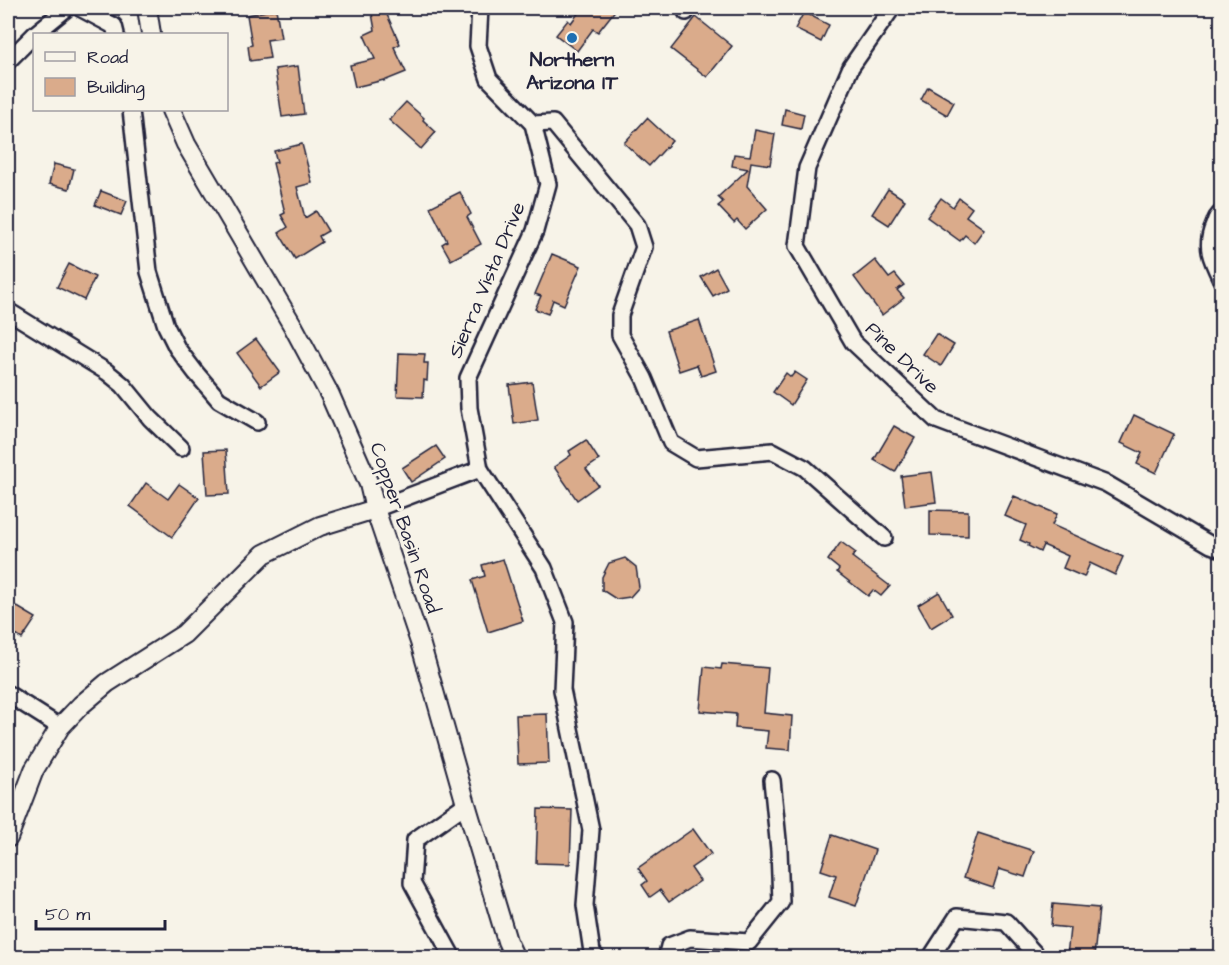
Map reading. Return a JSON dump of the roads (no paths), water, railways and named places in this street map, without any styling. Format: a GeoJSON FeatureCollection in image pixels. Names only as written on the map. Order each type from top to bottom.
{"type":"FeatureCollection","features":[{"type":"Feature","properties":{"kind":"street"},"geometry":{"type":"LineString","coordinates":[[37,33],[67,8]]}},
{"type":"Feature","properties":{"kind":"street"},"geometry":{"type":"LineString","coordinates":[[80,8],[114,26],[117,33]]}},
{"type":"Feature","properties":{"kind":"street"},"geometry":{"type":"LineString","coordinates":[[147,8],[151,33]]}},
{"type":"Feature","properties":{"kind":"street"},"geometry":{"type":"LineString","coordinates":[[480,8],[478,46],[489,79],[533,124],[553,123],[637,225],[644,247],[620,315],[620,335],[644,378],[671,443],[696,458],[772,451],[805,468],[884,538]]}},
{"type":"Feature","properties":{"kind":"street","name":"Pine Drive"},"geometry":{"type":"LineString","coordinates":[[892,8],[851,67],[807,168],[798,246],[853,342],[936,420],[1107,484],[1221,549]]}},
{"type":"Feature","properties":{"kind":"street"},"geometry":{"type":"LineString","coordinates":[[8,61],[33,37]]}},
{"type":"Feature","properties":{"kind":"street"},"geometry":{"type":"LineString","coordinates":[[131,111],[149,272],[166,326],[177,348],[219,400],[257,422]]}},
{"type":"Feature","properties":{"kind":"street","name":"Copper Basin Road"},"geometry":{"type":"LineString","coordinates":[[171,111],[186,144],[293,326],[330,395],[369,484],[375,509],[420,642],[507,941],[515,957]]}},
{"type":"Feature","properties":{"kind":"street","name":"Sierra Vista Drive"},"geometry":{"type":"LineString","coordinates":[[533,124],[548,183],[535,231],[468,378],[470,408],[480,469],[544,568],[565,622],[562,690],[591,830],[585,905],[592,952],[597,957]]}},
{"type":"Feature","properties":{"kind":"street"},"geometry":{"type":"LineString","coordinates":[[1221,212],[1209,235],[1210,255],[1221,281]]}},
{"type":"Feature","properties":{"kind":"street"},"geometry":{"type":"LineString","coordinates":[[8,311],[107,372],[123,385],[150,418],[181,448]]}},
{"type":"Feature","properties":{"kind":"street"},"geometry":{"type":"LineString","coordinates":[[8,838],[34,770],[60,727],[107,683],[184,634],[264,554],[320,526],[375,509],[480,469]]}},
{"type":"Feature","properties":{"kind":"street"},"geometry":{"type":"LineString","coordinates":[[8,694],[60,727]]}},
{"type":"Feature","properties":{"kind":"street"},"geometry":{"type":"LineString","coordinates":[[666,957],[669,946],[690,938],[749,942],[781,902],[779,850],[772,780]]}},
{"type":"Feature","properties":{"kind":"street"},"geometry":{"type":"LineString","coordinates":[[453,957],[412,883],[415,840],[466,804]]}},
{"type":"Feature","properties":{"kind":"street"},"geometry":{"type":"LineString","coordinates":[[934,957],[933,954],[957,917],[1006,922],[1035,957]]}},
{"type":"Feature","properties":{"kind":"place","name":"Northern Arizona IT"},"geometry":{"type":"Point","coordinates":[572,38]}}]}
